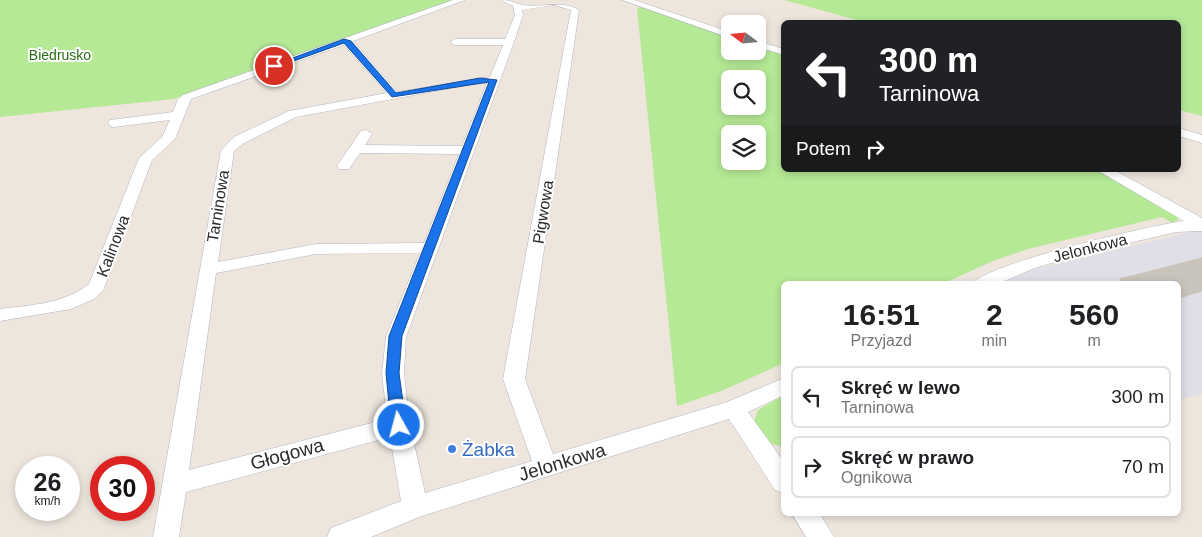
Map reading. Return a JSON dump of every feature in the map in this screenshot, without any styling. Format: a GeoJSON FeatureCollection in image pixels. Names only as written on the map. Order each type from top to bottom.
{"type":"FeatureCollection","features":[{"type":"Feature","properties":{"kind":"street","name":"Kalinowa"},"geometry":{"type":"LineString","coordinates":[[0,315],[73,304],[87,297],[97,287],[146,158],[168,139],[177,115],[187,97],[461,0]]}},
{"type":"Feature","properties":{"kind":"street"},"geometry":{"type":"LineString","coordinates":[[626,0],[721,32]]}},
{"type":"Feature","properties":{"kind":"street","name":"Pigwowa"},"geometry":{"type":"LineString","coordinates":[[512,4],[556,2],[574,10],[514,379],[546,467]]}},
{"type":"Feature","properties":{"kind":"street"},"geometry":{"type":"LineString","coordinates":[[415,507],[399,425],[393,373],[396,336],[509,42],[512,4]]}},
{"type":"Feature","properties":{"kind":"street"},"geometry":{"type":"LineString","coordinates":[[344,41],[349,43],[394,95]]}},
{"type":"Feature","properties":{"kind":"street"},"geometry":{"type":"LineString","coordinates":[[455,42],[509,42]]}},
{"type":"Feature","properties":{"kind":"street"},"geometry":{"type":"LineString","coordinates":[[766,46],[781,51]]}},
{"type":"Feature","properties":{"kind":"street","name":"Tarninowa"},"geometry":{"type":"LineString","coordinates":[[166,537],[226,156],[233,145],[293,114],[480,80],[494,80]]}},
{"type":"Feature","properties":{"kind":"street"},"geometry":{"type":"LineString","coordinates":[[114,123],[177,115]]}},
{"type":"Feature","properties":{"kind":"street"},"geometry":{"type":"LineString","coordinates":[[1181,133],[1202,139]]}},
{"type":"Feature","properties":{"kind":"street"},"geometry":{"type":"LineString","coordinates":[[344,166],[366,134]]}},
{"type":"Feature","properties":{"kind":"street"},"geometry":{"type":"LineString","coordinates":[[356,149],[466,150]]}},
{"type":"Feature","properties":{"kind":"street"},"geometry":{"type":"LineString","coordinates":[[1108,172],[1202,225]]}},
{"type":"Feature","properties":{"kind":"street","name":"Jelonkowa"},"geometry":{"type":"LineString","coordinates":[[989,281],[1053,257],[1176,228],[1202,225]]}},
{"type":"Feature","properties":{"kind":"street"},"geometry":{"type":"LineString","coordinates":[[208,269],[316,249],[429,248]]}},
{"type":"Feature","properties":{"kind":"street","name":"Jelonkowa"},"geometry":{"type":"LineString","coordinates":[[340,537],[415,507],[734,409],[781,387]]}},
{"type":"Feature","properties":{"kind":"street"},"geometry":{"type":"LineString","coordinates":[[734,409],[781,478]]}},
{"type":"Feature","properties":{"kind":"street","name":"Głogowa"},"geometry":{"type":"LineString","coordinates":[[175,484],[399,425]]}},
{"type":"Feature","properties":{"kind":"street"},"geometry":{"type":"LineString","coordinates":[[806,516],[822,537]]}},
{"type":"Feature","properties":{"kind":"shaded area"},"geometry":{"type":"Polygon","coordinates":[[[1199,230],[1202,232],[1202,394],[1181,399],[1181,281],[1004,281],[1020,273],[1199,230]]]}},
{"type":"Feature","properties":{"kind":"green space","name":"Biedrusko"},"geometry":{"type":"Polygon","coordinates":[[[0,0],[455,0],[174,99],[0,117],[0,0]]]}},
{"type":"Feature","properties":{"kind":"green space"},"geometry":{"type":"Polygon","coordinates":[[[784,0],[1202,0],[1202,116],[1181,111],[1181,20],[857,20],[784,0]]]}},
{"type":"Feature","properties":{"kind":"green space"},"geometry":{"type":"Polygon","coordinates":[[[643,7],[721,33],[721,60],[766,60],[766,48],[781,53],[781,172],[1104,172],[1178,214],[1178,220],[1172,223],[1162,217],[1028,249],[993,261],[949,281],[781,281],[781,364],[721,391],[677,406],[637,8],[643,7]]]}},
{"type":"Feature","properties":{"kind":"green space"},"geometry":{"type":"Polygon","coordinates":[[[781,397],[781,446],[769,443],[754,421],[758,410],[781,397]]]}},
{"type":"Feature","properties":{"kind":"building"},"geometry":{"type":"Polygon","coordinates":[[[1202,258],[1202,291],[1181,297],[1181,281],[1120,281],[1120,279],[1202,258]]]}},
{"type":"Feature","properties":{"kind":"place","name":"Żabka"},"geometry":{"type":"Point","coordinates":[452,449]}},
{"type":"Feature","properties":{"kind":"route"},"geometry":{"type":"LineString","coordinates":[[274,66],[344,41],[349,43],[394,95],[480,80],[494,80],[396,336],[393,373],[399,425]]}}]}
